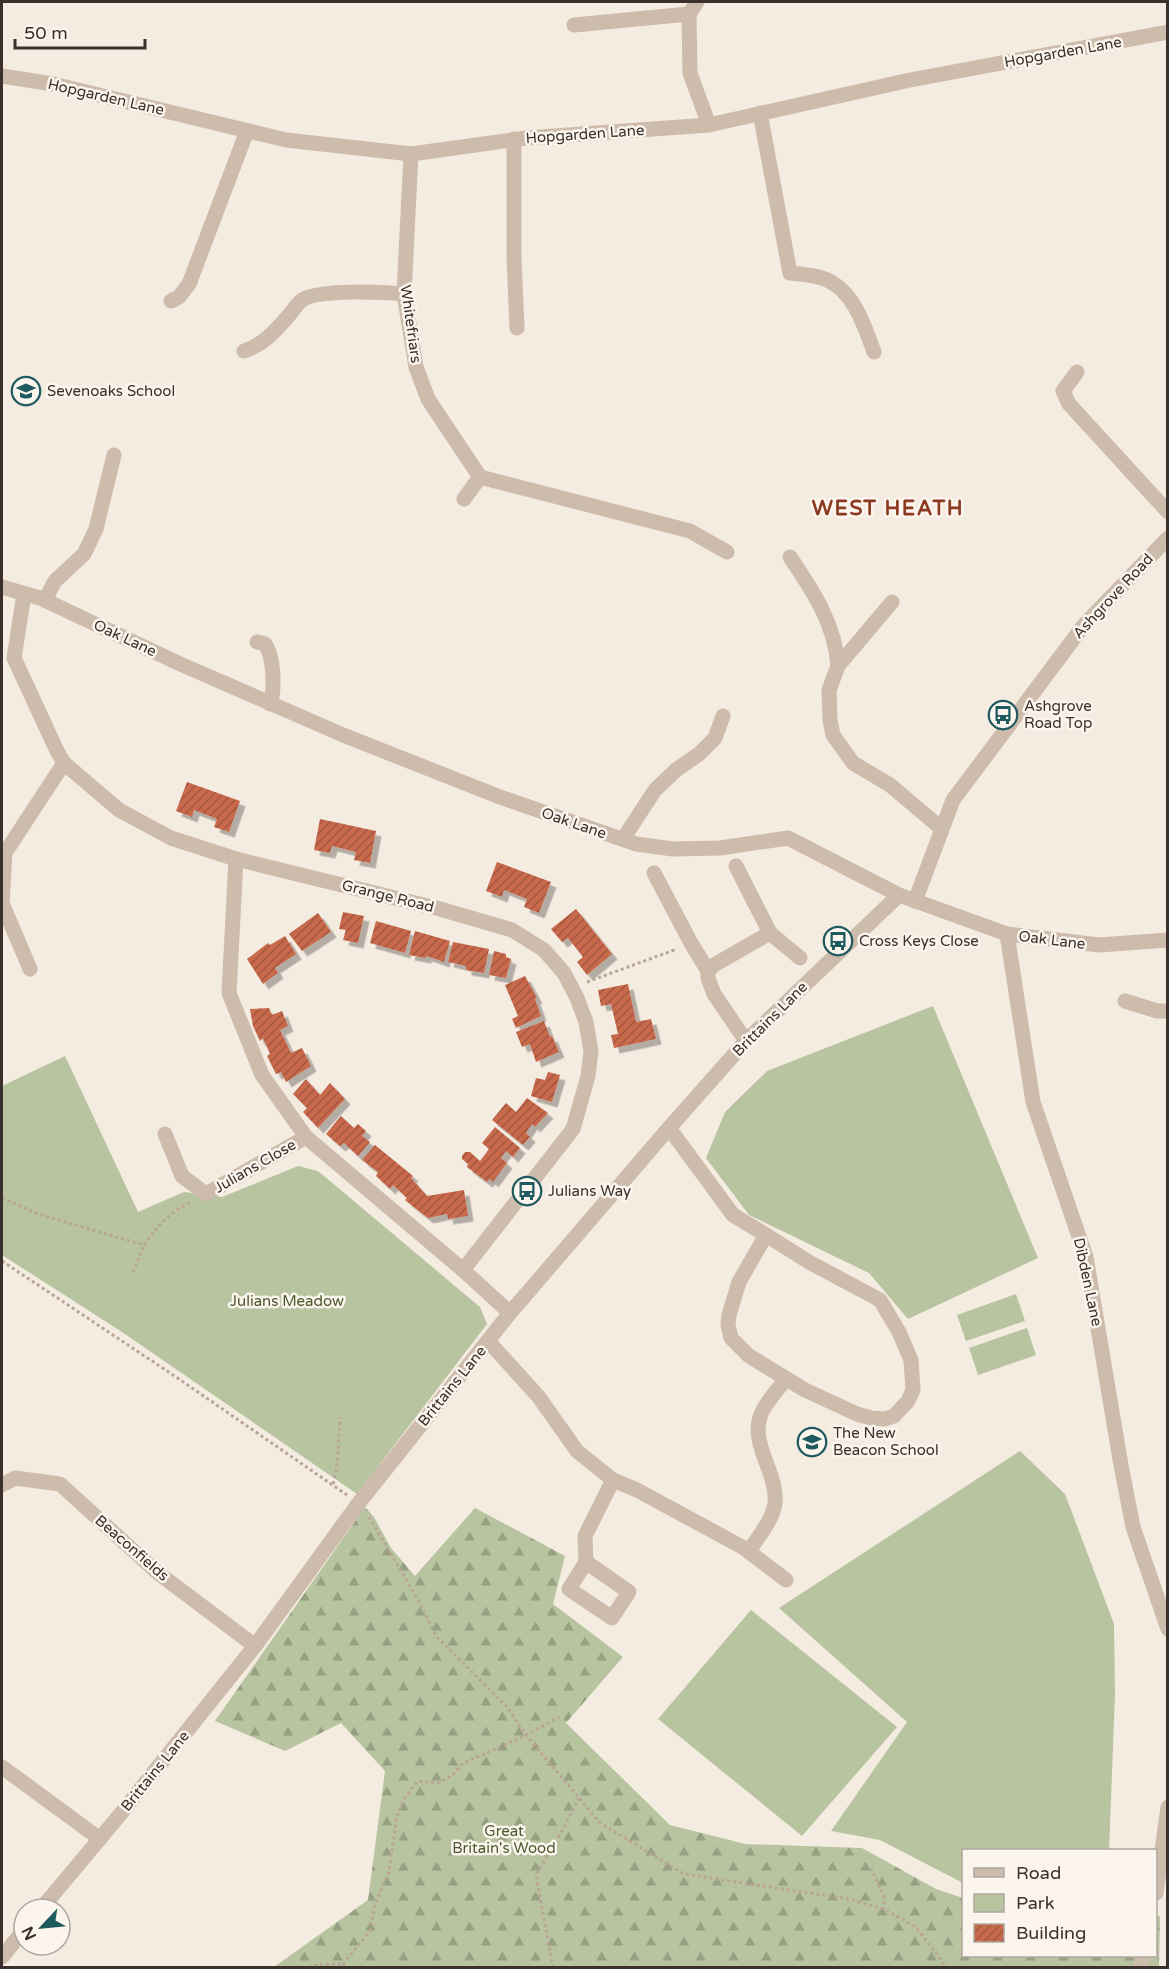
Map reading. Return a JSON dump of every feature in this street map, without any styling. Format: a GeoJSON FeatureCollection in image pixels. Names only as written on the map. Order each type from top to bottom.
{"type":"FeatureCollection","features":[{"type":"Feature","properties":{"kind":"street"},"geometry":{"type":"LineString","coordinates":[[574,25],[693,8],[690,73],[709,125]]}},
{"type":"Feature","properties":{"kind":"street","name":"Hopgarden Lane"},"geometry":{"type":"LineString","coordinates":[[2,76],[54,84],[286,140],[411,154],[514,139],[709,125],[910,80],[1167,32]]}},
{"type":"Feature","properties":{"kind":"street"},"geometry":{"type":"LineString","coordinates":[[760,113],[790,273],[824,278],[844,292],[862,317],[874,352]]}},
{"type":"Feature","properties":{"kind":"street"},"geometry":{"type":"LineString","coordinates":[[171,301],[178,297],[189,284],[247,131]]}},
{"type":"Feature","properties":{"kind":"street"},"geometry":{"type":"LineString","coordinates":[[514,139],[517,328]]}},
{"type":"Feature","properties":{"kind":"street","name":"Whitefriars"},"geometry":{"type":"LineString","coordinates":[[411,154],[404,294],[416,367],[428,399],[480,477]]}},
{"type":"Feature","properties":{"kind":"street"},"geometry":{"type":"LineString","coordinates":[[244,351],[269,338],[297,305],[308,297],[376,291],[404,294]]}},
{"type":"Feature","properties":{"kind":"street"},"geometry":{"type":"LineString","coordinates":[[1077,372],[1063,391],[1069,404],[1167,512]]}},
{"type":"Feature","properties":{"kind":"street"},"geometry":{"type":"LineString","coordinates":[[45,600],[55,582],[84,554],[96,529],[114,455]]}},
{"type":"Feature","properties":{"kind":"street"},"geometry":{"type":"LineString","coordinates":[[464,499],[480,477],[690,531],[727,552]]}},
{"type":"Feature","properties":{"kind":"street","name":"Ashgrove Road"},"geometry":{"type":"LineString","coordinates":[[915,902],[953,800],[1084,625],[1167,538]]}},
{"type":"Feature","properties":{"kind":"street"},"geometry":{"type":"LineString","coordinates":[[790,557],[810,586],[828,620],[837,652],[838,666]]}},
{"type":"Feature","properties":{"kind":"street","name":"Oak Lane"},"geometry":{"type":"LineString","coordinates":[[2,587],[45,600],[270,704],[500,797],[636,844],[673,849],[720,848],[788,838],[899,895],[1007,934],[1099,945],[1167,940]]}},
{"type":"Feature","properties":{"kind":"street","name":"Grange Road"},"geometry":{"type":"LineString","coordinates":[[24,594],[14,658],[64,763],[119,810],[171,838],[236,860],[440,909],[512,930],[544,950],[564,973],[586,1022],[591,1051],[588,1076],[573,1129],[463,1270]]}},
{"type":"Feature","properties":{"kind":"street"},"geometry":{"type":"LineString","coordinates":[[892,602],[838,666],[829,690],[833,735],[853,764],[890,785],[942,829]]}},
{"type":"Feature","properties":{"kind":"street"},"geometry":{"type":"LineString","coordinates":[[257,642],[266,644],[270,652],[273,690],[270,704]]}},
{"type":"Feature","properties":{"kind":"street"},"geometry":{"type":"LineString","coordinates":[[623,839],[655,790],[716,738],[723,716]]}},
{"type":"Feature","properties":{"kind":"street"},"geometry":{"type":"LineString","coordinates":[[30,969],[2,903],[5,853],[64,763]]}},
{"type":"Feature","properties":{"kind":"street"},"geometry":{"type":"LineString","coordinates":[[236,860],[229,993],[262,1075],[306,1137],[463,1270],[510,1313]]}},
{"type":"Feature","properties":{"kind":"street"},"geometry":{"type":"LineString","coordinates":[[736,866],[770,933],[800,958]]}},
{"type":"Feature","properties":{"kind":"street"},"geometry":{"type":"LineString","coordinates":[[654,873],[691,944],[708,971],[714,994],[746,1041]]}},
{"type":"Feature","properties":{"kind":"street","name":"Brittains Lane"},"geometry":{"type":"LineString","coordinates":[[51,1897],[255,1646],[358,1504],[510,1313],[746,1041],[899,895]]}},
{"type":"Feature","properties":{"kind":"street"},"geometry":{"type":"LineString","coordinates":[[708,971],[714,965],[770,933]]}},
{"type":"Feature","properties":{"kind":"street","name":"Dibden Lane"},"geometry":{"type":"LineString","coordinates":[[1007,934],[1033,1102],[1086,1257],[1133,1527],[1167,1629]]}},
{"type":"Feature","properties":{"kind":"street"},"geometry":{"type":"LineString","coordinates":[[1125,1001],[1157,1011],[1167,1011]]}},
{"type":"Feature","properties":{"kind":"street"},"geometry":{"type":"LineString","coordinates":[[669,1128],[733,1215],[766,1235],[809,1262],[880,1300],[899,1332],[911,1360],[912,1390],[908,1401],[894,1416],[885,1419],[871,1418],[816,1395],[749,1356],[731,1338],[728,1325],[739,1282],[766,1235]]}},
{"type":"Feature","properties":{"kind":"street","name":"Julians Close"},"geometry":{"type":"LineString","coordinates":[[165,1134],[182,1176],[206,1194],[306,1137]]}},
{"type":"Feature","properties":{"kind":"street"},"geometry":{"type":"LineString","coordinates":[[488,1341],[538,1396],[578,1451],[613,1480],[637,1490],[749,1551],[786,1580]]}},
{"type":"Feature","properties":{"kind":"street"},"geometry":{"type":"LineString","coordinates":[[749,1551],[770,1518],[775,1504],[775,1489],[758,1435],[759,1424],[763,1410],[786,1378]]}},
{"type":"Feature","properties":{"kind":"street","name":"Beaconfields"},"geometry":{"type":"LineString","coordinates":[[2,1485],[15,1478],[60,1484],[158,1573],[255,1646]]}},
{"type":"Feature","properties":{"kind":"street"},"geometry":{"type":"LineString","coordinates":[[586,1562],[585,1536],[613,1480]]}},
{"type":"Feature","properties":{"kind":"street"},"geometry":{"type":"LineString","coordinates":[[2,1767],[100,1839]]}},
{"type":"Feature","properties":{"kind":"street"},"geometry":{"type":"LineString","coordinates":[[1157,1879],[1167,1807]]}},
{"type":"Feature","properties":{"kind":"street"},"geometry":{"type":"LineString","coordinates":[[2,1957],[12,1945]]}},
{"type":"Feature","properties":{"kind":"path"},"geometry":{"type":"LineString","coordinates":[[572,988],[691,944]]}},
{"type":"Feature","properties":{"kind":"path"},"geometry":{"type":"LineString","coordinates":[[133,1272],[144,1245],[158,1226],[177,1208],[206,1194]]}},
{"type":"Feature","properties":{"kind":"path"},"geometry":{"type":"LineString","coordinates":[[2,1198],[38,1214],[144,1245]]}},
{"type":"Feature","properties":{"kind":"path"},"geometry":{"type":"LineString","coordinates":[[2,1262],[179,1379],[358,1504],[371,1519],[436,1636],[507,1707],[526,1736],[600,1823],[684,1874],[849,1899],[884,1909],[916,1927],[947,1968]]}},
{"type":"Feature","properties":{"kind":"path"},"geometry":{"type":"LineString","coordinates":[[333,1485],[339,1461],[338,1435],[341,1418]]}},
{"type":"Feature","properties":{"kind":"path"},"geometry":{"type":"LineString","coordinates":[[309,1968],[344,1966],[370,1931],[375,1904],[389,1872],[397,1816],[404,1799],[418,1781],[439,1783],[453,1775],[462,1764],[526,1736],[559,1717]]}},
{"type":"Feature","properties":{"kind":"path"},"geometry":{"type":"LineString","coordinates":[[553,1968],[536,1875],[579,1798]]}},
{"type":"Feature","properties":{"kind":"path"},"geometry":{"type":"LineString","coordinates":[[871,1868],[884,1896],[884,1909]]}},
{"type":"Feature","properties":{"kind":"green space"},"geometry":{"type":"Polygon","coordinates":[[[933,1006],[1038,1258],[908,1319],[869,1273],[749,1215],[706,1158],[725,1112],[767,1071],[933,1006]]]}},
{"type":"Feature","properties":{"kind":"green space","name":"Julians Meadow"},"geometry":{"type":"Polygon","coordinates":[[[65,1056],[138,1212],[184,1192],[222,1197],[298,1166],[318,1171],[480,1307],[487,1324],[357,1494],[122,1332],[2,1255],[2,1086],[65,1056]]]}},
{"type":"Feature","properties":{"kind":"green space"},"geometry":{"type":"Polygon","coordinates":[[[1016,1294],[1025,1321],[966,1341],[957,1315],[1016,1294]]]}},
{"type":"Feature","properties":{"kind":"green space"},"geometry":{"type":"Polygon","coordinates":[[[1027,1328],[1036,1355],[978,1375],[969,1348],[1027,1328]]]}},
{"type":"Feature","properties":{"kind":"green space"},"geometry":{"type":"Polygon","coordinates":[[[1020,1451],[1065,1494],[1114,1624],[1115,1695],[1109,1849],[962,1849],[962,1882],[880,1840],[831,1831],[907,1722],[779,1608],[1020,1451]]]}},
{"type":"Feature","properties":{"kind":"green space","name":"Great Britain's Wood"},"geometry":{"type":"Polygon","coordinates":[[[365,1507],[374,1517],[391,1548],[415,1576],[475,1508],[565,1556],[553,1604],[623,1657],[566,1723],[670,1825],[745,1844],[862,1848],[936,1889],[962,1898],[962,1957],[1157,1957],[1157,1916],[1160,1916],[1159,1967],[274,1967],[368,1900],[385,1771],[341,1723],[285,1751],[215,1721],[365,1507]]]}},
{"type":"Feature","properties":{"kind":"green space"},"geometry":{"type":"Polygon","coordinates":[[[751,1610],[897,1727],[802,1836],[658,1719],[751,1610]]]}},
{"type":"Feature","properties":{"kind":"building"},"geometry":{"type":"Polygon","coordinates":[[[187,782],[240,801],[229,832],[214,827],[217,819],[194,810],[192,817],[176,811],[187,782]]]}},
{"type":"Feature","properties":{"kind":"building"},"geometry":{"type":"Polygon","coordinates":[[[320,819],[376,831],[370,863],[354,860],[356,852],[332,846],[330,853],[314,850],[320,819]]]}},
{"type":"Feature","properties":{"kind":"building"},"geometry":{"type":"Polygon","coordinates":[[[497,862],[551,882],[539,913],[524,907],[527,899],[504,890],[502,897],[486,891],[497,862]]]}},
{"type":"Feature","properties":{"kind":"building"},"geometry":{"type":"Polygon","coordinates":[[[576,909],[612,954],[587,975],[577,962],[583,957],[568,938],[562,942],[551,929],[576,909]]]}},
{"type":"Feature","properties":{"kind":"building"},"geometry":{"type":"Polygon","coordinates":[[[343,912],[364,916],[358,943],[343,940],[346,930],[339,929],[343,912]]]}},
{"type":"Feature","properties":{"kind":"building"},"geometry":{"type":"Polygon","coordinates":[[[318,913],[331,932],[302,951],[289,934],[318,913]]]}},
{"type":"Feature","properties":{"kind":"building"},"geometry":{"type":"Polygon","coordinates":[[[376,921],[411,931],[405,953],[370,943],[376,921]]]}},
{"type":"Feature","properties":{"kind":"building"},"geometry":{"type":"Polygon","coordinates":[[[415,931],[450,941],[444,962],[427,956],[425,958],[409,955],[415,931]]]}},
{"type":"Feature","properties":{"kind":"building"},"geometry":{"type":"Polygon","coordinates":[[[285,936],[296,954],[275,968],[278,973],[263,984],[247,959],[268,943],[270,945],[285,936]]]}},
{"type":"Feature","properties":{"kind":"building"},"geometry":{"type":"Polygon","coordinates":[[[453,942],[489,949],[484,973],[466,970],[466,966],[448,962],[453,942]]]}},
{"type":"Feature","properties":{"kind":"building"},"geometry":{"type":"Polygon","coordinates":[[[494,951],[506,954],[506,957],[511,959],[506,978],[489,975],[494,951]]]}},
{"type":"Feature","properties":{"kind":"building"},"geometry":{"type":"Polygon","coordinates":[[[525,976],[537,998],[535,999],[541,1016],[516,1028],[512,1019],[518,1016],[505,985],[525,976]]]}},
{"type":"Feature","properties":{"kind":"building"},"geometry":{"type":"Polygon","coordinates":[[[628,984],[636,1022],[651,1019],[656,1039],[614,1048],[611,1035],[618,1034],[611,1004],[601,1006],[598,990],[628,984]]]}},
{"type":"Feature","properties":{"kind":"building"},"geometry":{"type":"Polygon","coordinates":[[[269,1008],[272,1015],[282,1011],[288,1026],[280,1030],[291,1053],[302,1048],[311,1066],[286,1082],[281,1072],[276,1074],[267,1056],[270,1054],[263,1038],[260,1041],[253,1026],[250,1009],[269,1008]]]}},
{"type":"Feature","properties":{"kind":"building"},"geometry":{"type":"Polygon","coordinates":[[[544,1021],[559,1052],[536,1062],[530,1044],[522,1047],[516,1032],[544,1021]]]}},
{"type":"Feature","properties":{"kind":"building"},"geometry":{"type":"Polygon","coordinates":[[[548,1072],[560,1075],[552,1102],[531,1096],[536,1078],[545,1080],[548,1072]]]}},
{"type":"Feature","properties":{"kind":"building"},"geometry":{"type":"Polygon","coordinates":[[[306,1079],[320,1095],[330,1083],[345,1099],[318,1128],[303,1112],[307,1108],[293,1094],[306,1079]]]}},
{"type":"Feature","properties":{"kind":"building"},"geometry":{"type":"Polygon","coordinates":[[[527,1098],[548,1113],[535,1127],[532,1124],[526,1133],[530,1137],[523,1145],[492,1120],[506,1103],[516,1112],[527,1098]]]}},
{"type":"Feature","properties":{"kind":"building"},"geometry":{"type":"Polygon","coordinates":[[[341,1116],[354,1128],[358,1124],[366,1131],[362,1136],[370,1142],[358,1156],[344,1143],[340,1146],[326,1134],[341,1116]]]}},
{"type":"Feature","properties":{"kind":"building"},"geometry":{"type":"Polygon","coordinates":[[[495,1127],[520,1148],[513,1157],[506,1151],[501,1158],[507,1163],[493,1182],[490,1179],[487,1182],[467,1167],[468,1164],[462,1156],[465,1152],[470,1152],[480,1161],[489,1149],[482,1143],[495,1127]]]}},
{"type":"Feature","properties":{"kind":"building"},"geometry":{"type":"Polygon","coordinates":[[[375,1145],[413,1176],[411,1178],[427,1196],[464,1190],[468,1216],[448,1219],[447,1214],[428,1218],[405,1200],[407,1198],[393,1185],[390,1189],[376,1176],[378,1172],[362,1160],[375,1145]]]}},
{"type":"Feature","properties":{"kind":"place","name":"Sevenoaks School"},"geometry":{"type":"Point","coordinates":[26,391]}},
{"type":"Feature","properties":{"kind":"place","name":"Ashgrove Road Top"},"geometry":{"type":"Point","coordinates":[1003,715]}},
{"type":"Feature","properties":{"kind":"place","name":"Cross Keys Close"},"geometry":{"type":"Point","coordinates":[838,941]}},
{"type":"Feature","properties":{"kind":"place","name":"Julians Way"},"geometry":{"type":"Point","coordinates":[527,1191]}},
{"type":"Feature","properties":{"kind":"place","name":"The New Beacon School"},"geometry":{"type":"Point","coordinates":[812,1442]}},
{"type":"Feature","properties":{"kind":"district","name":"WEST HEATH"},"geometry":{"type":"Point","coordinates":[888,508]}}]}
